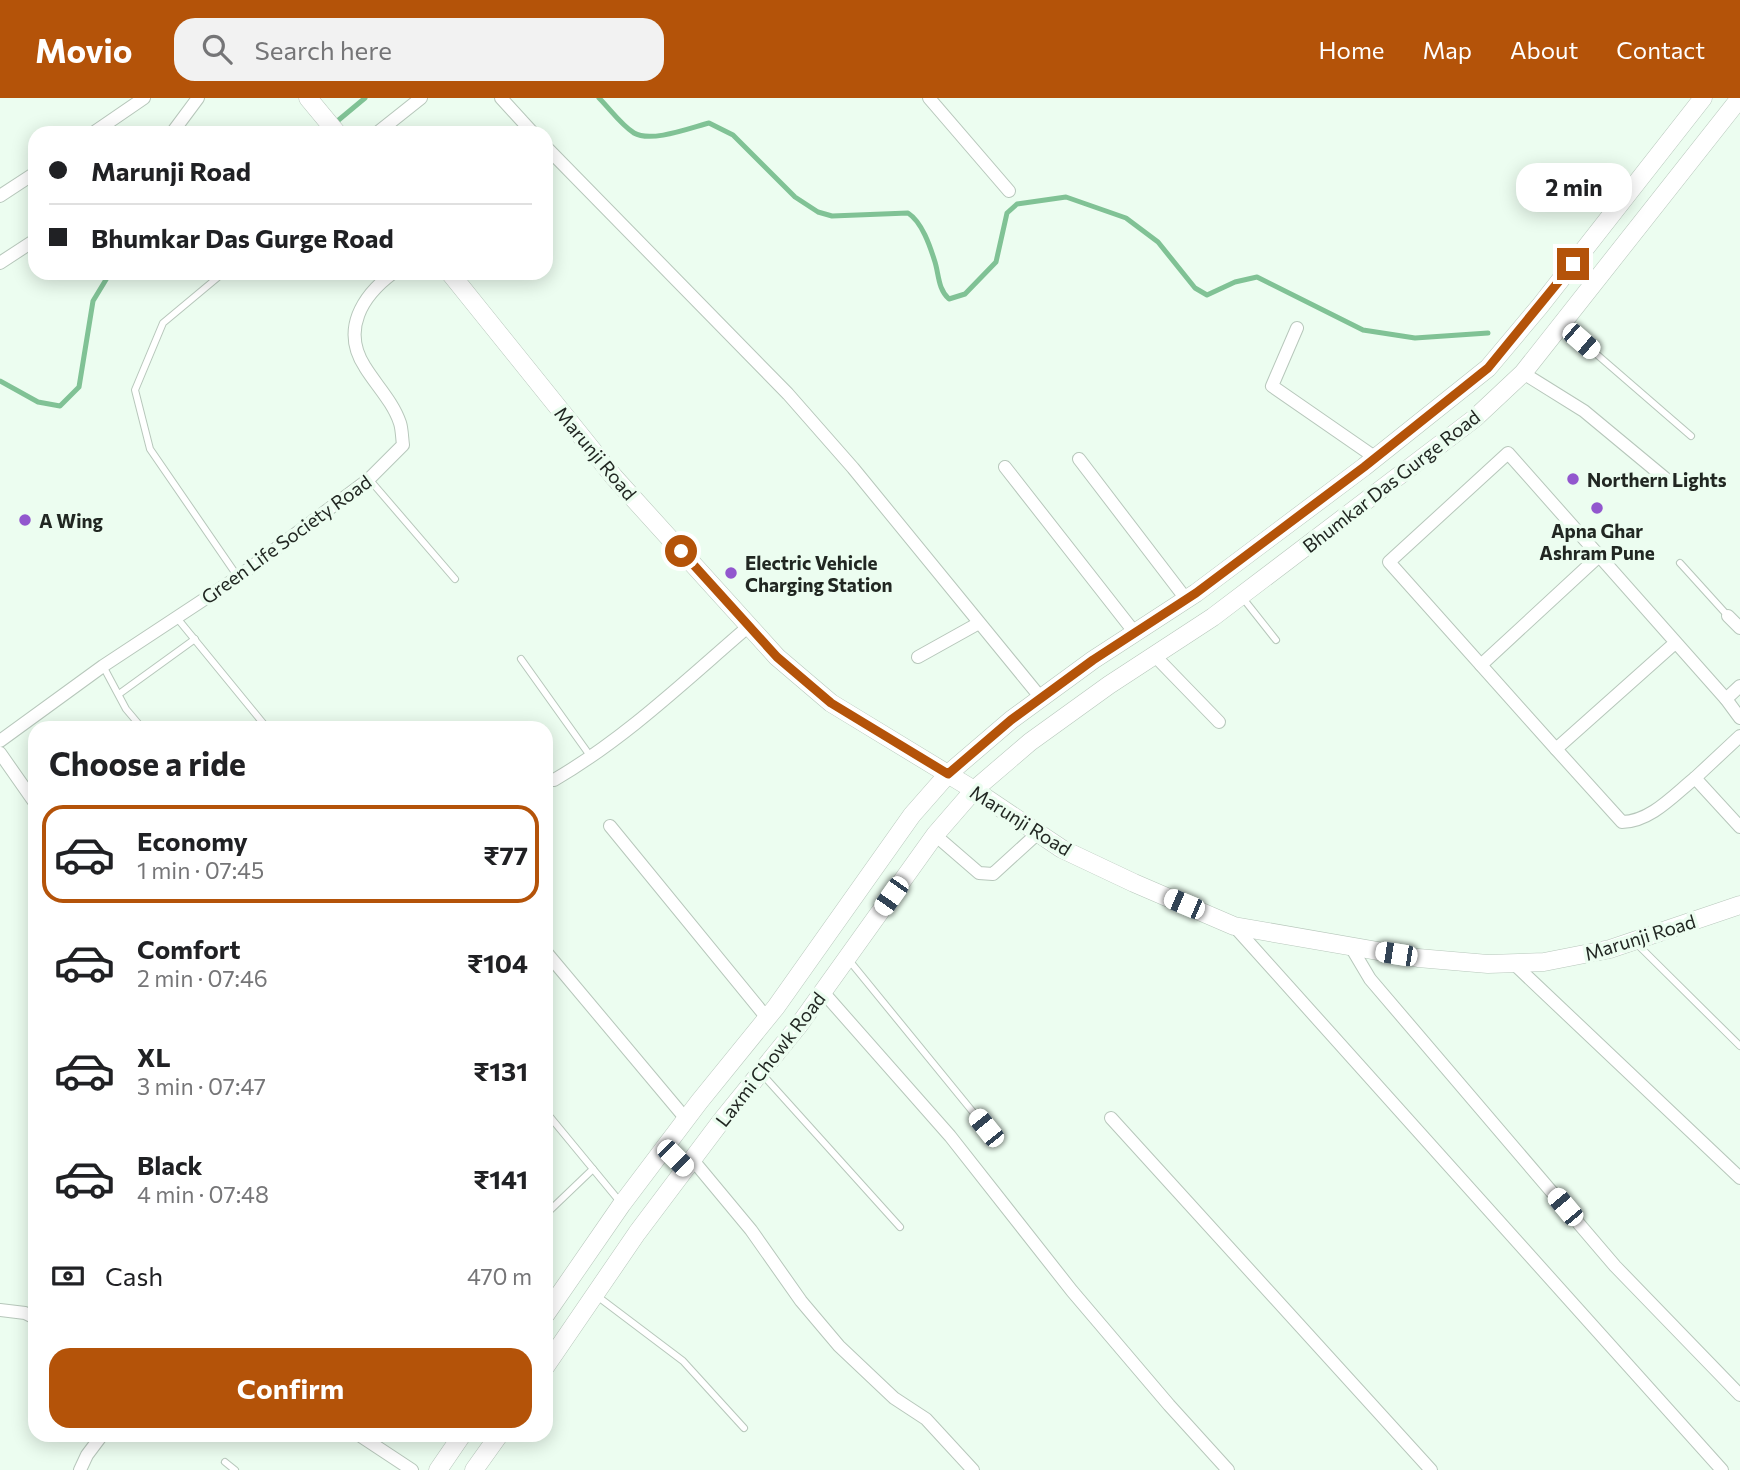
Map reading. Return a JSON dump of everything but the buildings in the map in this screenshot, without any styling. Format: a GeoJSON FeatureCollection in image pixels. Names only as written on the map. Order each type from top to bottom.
{"type":"FeatureCollection","features":[{"type":"Feature","properties":{"kind":"main road","name":"Bhumkar Das Gurge Road"},"geometry":{"type":"LineString","coordinates":[[948,774],[1011,720],[1186,599],[1370,462],[1488,368],[1703,98]]}},
{"type":"Feature","properties":{"kind":"main road","name":"Bhumkar Das Gurge Road"},"geometry":{"type":"LineString","coordinates":[[974,790],[1030,742],[1204,623],[1475,418],[1523,373],[1740,99]]}},
{"type":"Feature","properties":{"kind":"main road"},"geometry":{"type":"LineString","coordinates":[[313,104],[331,126]]}},
{"type":"Feature","properties":{"kind":"main road","name":"Marunji Road"},"geometry":{"type":"LineString","coordinates":[[456,280],[614,477],[777,657],[831,703],[974,790],[1062,849],[1234,926],[1418,958],[1488,964],[1544,962],[1610,949],[1740,905]]}},
{"type":"Feature","properties":{"kind":"main road"},"geometry":{"type":"LineString","coordinates":[[1488,368],[1507,388]]}},
{"type":"Feature","properties":{"kind":"main road"},"geometry":{"type":"LineString","coordinates":[[1370,462],[1381,489]]}},
{"type":"Feature","properties":{"kind":"main road"},"geometry":{"type":"LineString","coordinates":[[1186,599],[1204,623]]}},
{"type":"Feature","properties":{"kind":"main road","name":"Laxmi Chowk Road"},"geometry":{"type":"LineString","coordinates":[[553,1299],[664,1147],[767,1018],[912,815],[948,774]]}},
{"type":"Feature","properties":{"kind":"main road","name":"Laxmi Chowk Road"},"geometry":{"type":"LineString","coordinates":[[553,1356],[689,1164],[823,992],[935,835],[974,790]]}},
{"type":"Feature","properties":{"kind":"main road"},"geometry":{"type":"LineString","coordinates":[[664,1147],[689,1164]]}},
{"type":"Feature","properties":{"kind":"main road"},"geometry":{"type":"LineString","coordinates":[[441,1469],[458,1442]]}},
{"type":"Feature","properties":{"kind":"main road"},"geometry":{"type":"LineString","coordinates":[[474,1470],[494,1442]]}},
{"type":"Feature","properties":{"kind":"street"},"geometry":{"type":"LineString","coordinates":[[103,126],[144,98]]}},
{"type":"Feature","properties":{"kind":"street"},"geometry":{"type":"LineString","coordinates":[[177,126],[198,98]]}},
{"type":"Feature","properties":{"kind":"street"},"geometry":{"type":"LineString","coordinates":[[386,126],[421,98]]}},
{"type":"Feature","properties":{"kind":"street"},"geometry":{"type":"LineString","coordinates":[[501,98],[527,126]]}},
{"type":"Feature","properties":{"kind":"street"},"geometry":{"type":"LineString","coordinates":[[929,98],[1009,191]]}},
{"type":"Feature","properties":{"kind":"street"},"geometry":{"type":"LineString","coordinates":[[553,154],[788,394],[853,468],[1041,698]]}},
{"type":"Feature","properties":{"kind":"street"},"geometry":{"type":"LineString","coordinates":[[0,196],[28,178]]}},
{"type":"Feature","properties":{"kind":"street"},"geometry":{"type":"LineString","coordinates":[[0,263],[28,245]]}},
{"type":"Feature","properties":{"kind":"street","name":"Green Life Society Road"},"geometry":{"type":"LineString","coordinates":[[0,741],[103,666],[238,577],[369,479],[403,445],[400,424],[385,396],[362,364],[355,340],[354,321],[377,280]]}},
{"type":"Feature","properties":{"kind":"street"},"geometry":{"type":"LineString","coordinates":[[1297,328],[1272,386],[1370,462]]}},
{"type":"Feature","properties":{"kind":"street"},"geometry":{"type":"LineString","coordinates":[[1523,373],[1584,411],[1666,479]]}},
{"type":"Feature","properties":{"kind":"street"},"geometry":{"type":"LineString","coordinates":[[1740,718],[1508,453],[1389,562],[1622,822],[1634,822],[1647,816],[1695,778],[1740,736]]}},
{"type":"Feature","properties":{"kind":"street"},"geometry":{"type":"LineString","coordinates":[[1079,459],[1186,599]]}},
{"type":"Feature","properties":{"kind":"street"},"geometry":{"type":"LineString","coordinates":[[1005,467],[1135,633]]}},
{"type":"Feature","properties":{"kind":"street"},"geometry":{"type":"LineString","coordinates":[[1481,664],[1599,556]]}},
{"type":"Feature","properties":{"kind":"street"},"geometry":{"type":"LineString","coordinates":[[1728,616],[1740,628]]}},
{"type":"Feature","properties":{"kind":"street"},"geometry":{"type":"LineString","coordinates":[[918,657],[979,623]]}},
{"type":"Feature","properties":{"kind":"street"},"geometry":{"type":"LineString","coordinates":[[555,780],[617,740],[749,626]]}},
{"type":"Feature","properties":{"kind":"street"},"geometry":{"type":"LineString","coordinates":[[1556,749],[1675,643]]}},
{"type":"Feature","properties":{"kind":"street"},"geometry":{"type":"LineString","coordinates":[[1154,655],[1219,722]]}},
{"type":"Feature","properties":{"kind":"street"},"geometry":{"type":"LineString","coordinates":[[1726,699],[1740,686]]}},
{"type":"Feature","properties":{"kind":"street"},"geometry":{"type":"LineString","coordinates":[[0,753],[28,793]]}},
{"type":"Feature","properties":{"kind":"street"},"geometry":{"type":"LineString","coordinates":[[1695,778],[1740,827]]}},
{"type":"Feature","properties":{"kind":"street"},"geometry":{"type":"LineString","coordinates":[[610,827],[767,1018]]}},
{"type":"Feature","properties":{"kind":"street"},"geometry":{"type":"LineString","coordinates":[[935,835],[979,873],[993,874],[1038,833]]}},
{"type":"Feature","properties":{"kind":"street"},"geometry":{"type":"LineString","coordinates":[[1234,926],[1722,1470]]}},
{"type":"Feature","properties":{"kind":"street"},"geometry":{"type":"LineString","coordinates":[[1351,947],[1370,979],[1615,1266],[1740,1395]]}},
{"type":"Feature","properties":{"kind":"street"},"geometry":{"type":"LineString","coordinates":[[553,960],[686,1119]]}},
{"type":"Feature","properties":{"kind":"street"},"geometry":{"type":"LineString","coordinates":[[1513,963],[1740,1178]]}},
{"type":"Feature","properties":{"kind":"street"},"geometry":{"type":"LineString","coordinates":[[823,992],[950,1136],[1072,1291],[1228,1470]]}},
{"type":"Feature","properties":{"kind":"street"},"geometry":{"type":"LineString","coordinates":[[1111,1118],[1432,1470]]}},
{"type":"Feature","properties":{"kind":"street"},"geometry":{"type":"LineString","coordinates":[[689,1164],[751,1230],[801,1301],[839,1346],[894,1398],[926,1419],[973,1470]]}},
{"type":"Feature","properties":{"kind":"street"},"geometry":{"type":"LineString","coordinates":[[0,1310],[28,1314]]}},
{"type":"Feature","properties":{"kind":"street"},"geometry":{"type":"LineString","coordinates":[[80,1470],[97,1442]]}},
{"type":"Feature","properties":{"kind":"street"},"geometry":{"type":"LineString","coordinates":[[370,1442],[412,1470]]}},
{"type":"Feature","properties":{"kind":"lane"},"geometry":{"type":"LineString","coordinates":[[215,280],[163,323],[135,390],[150,449],[238,577]]}},
{"type":"Feature","properties":{"kind":"lane"},"geometry":{"type":"LineString","coordinates":[[1562,325],[1690,436]]}},
{"type":"Feature","properties":{"kind":"lane"},"geometry":{"type":"LineString","coordinates":[[369,479],[455,579]]}},
{"type":"Feature","properties":{"kind":"lane"},"geometry":{"type":"LineString","coordinates":[[1680,564],[1728,616]]}},
{"type":"Feature","properties":{"kind":"lane"},"geometry":{"type":"LineString","coordinates":[[1241,596],[1276,640]]}},
{"type":"Feature","properties":{"kind":"lane"},"geometry":{"type":"LineString","coordinates":[[177,618],[261,721]]}},
{"type":"Feature","properties":{"kind":"lane"},"geometry":{"type":"LineString","coordinates":[[119,694],[195,639]]}},
{"type":"Feature","properties":{"kind":"lane"},"geometry":{"type":"LineString","coordinates":[[522,659],[592,758]]}},
{"type":"Feature","properties":{"kind":"lane"},"geometry":{"type":"LineString","coordinates":[[103,666],[126,709],[136,721]]}},
{"type":"Feature","properties":{"kind":"lane"},"geometry":{"type":"LineString","coordinates":[[1634,941],[1740,1046]]}},
{"type":"Feature","properties":{"kind":"lane"},"geometry":{"type":"LineString","coordinates":[[847,958],[986,1128]]}},
{"type":"Feature","properties":{"kind":"lane"},"geometry":{"type":"LineString","coordinates":[[761,1072],[900,1227]]}},
{"type":"Feature","properties":{"kind":"lane"},"geometry":{"type":"LineString","coordinates":[[553,1121],[622,1204]]}},
{"type":"Feature","properties":{"kind":"lane"},"geometry":{"type":"LineString","coordinates":[[553,1207],[593,1170]]}},
{"type":"Feature","properties":{"kind":"lane"},"geometry":{"type":"LineString","coordinates":[[595,1295],[683,1361],[744,1427]]}},
{"type":"Feature","properties":{"kind":"lane"},"geometry":{"type":"LineString","coordinates":[[225,1462],[235,1470]]}},
{"type":"Feature","properties":{"kind":"waterway"},"geometry":{"type":"LineString","coordinates":[[331,126],[365,98]]}},
{"type":"Feature","properties":{"kind":"waterway"},"geometry":{"type":"LineString","coordinates":[[599,98],[625,126],[641,136],[671,134],[709,123],[733,135],[795,197],[818,212],[832,216],[908,213],[925,235],[941,286],[949,299],[965,294],[996,262],[1007,213],[1017,204],[1066,197],[1126,218],[1158,242],[1195,288],[1207,295],[1235,282],[1257,277],[1363,330],[1415,338],[1488,333]]}},
{"type":"Feature","properties":{"kind":"waterway"},"geometry":{"type":"LineString","coordinates":[[0,381],[38,402],[60,406],[79,387],[93,301],[106,280]]}},
{"type":"Feature","properties":{"kind":"place","name":"Northern Lights"},"geometry":{"type":"Point","coordinates":[1573,479]}},
{"type":"Feature","properties":{"kind":"place","name":"Apna Ghar Ashram Pune"},"geometry":{"type":"Point","coordinates":[1597,508]}},
{"type":"Feature","properties":{"kind":"place","name":"A Wing"},"geometry":{"type":"Point","coordinates":[25,520]}},
{"type":"Feature","properties":{"kind":"place","name":"Electric Vehicle Charging Station"},"geometry":{"type":"Point","coordinates":[731,573]}},
{"type":"Feature","properties":{"kind":"route"},"geometry":{"type":"LineString","coordinates":[[681,551],[777,657],[831,703],[948,774],[1011,720],[1093,660],[1196,593],[1364,467],[1488,368],[1573,264]]}}]}
